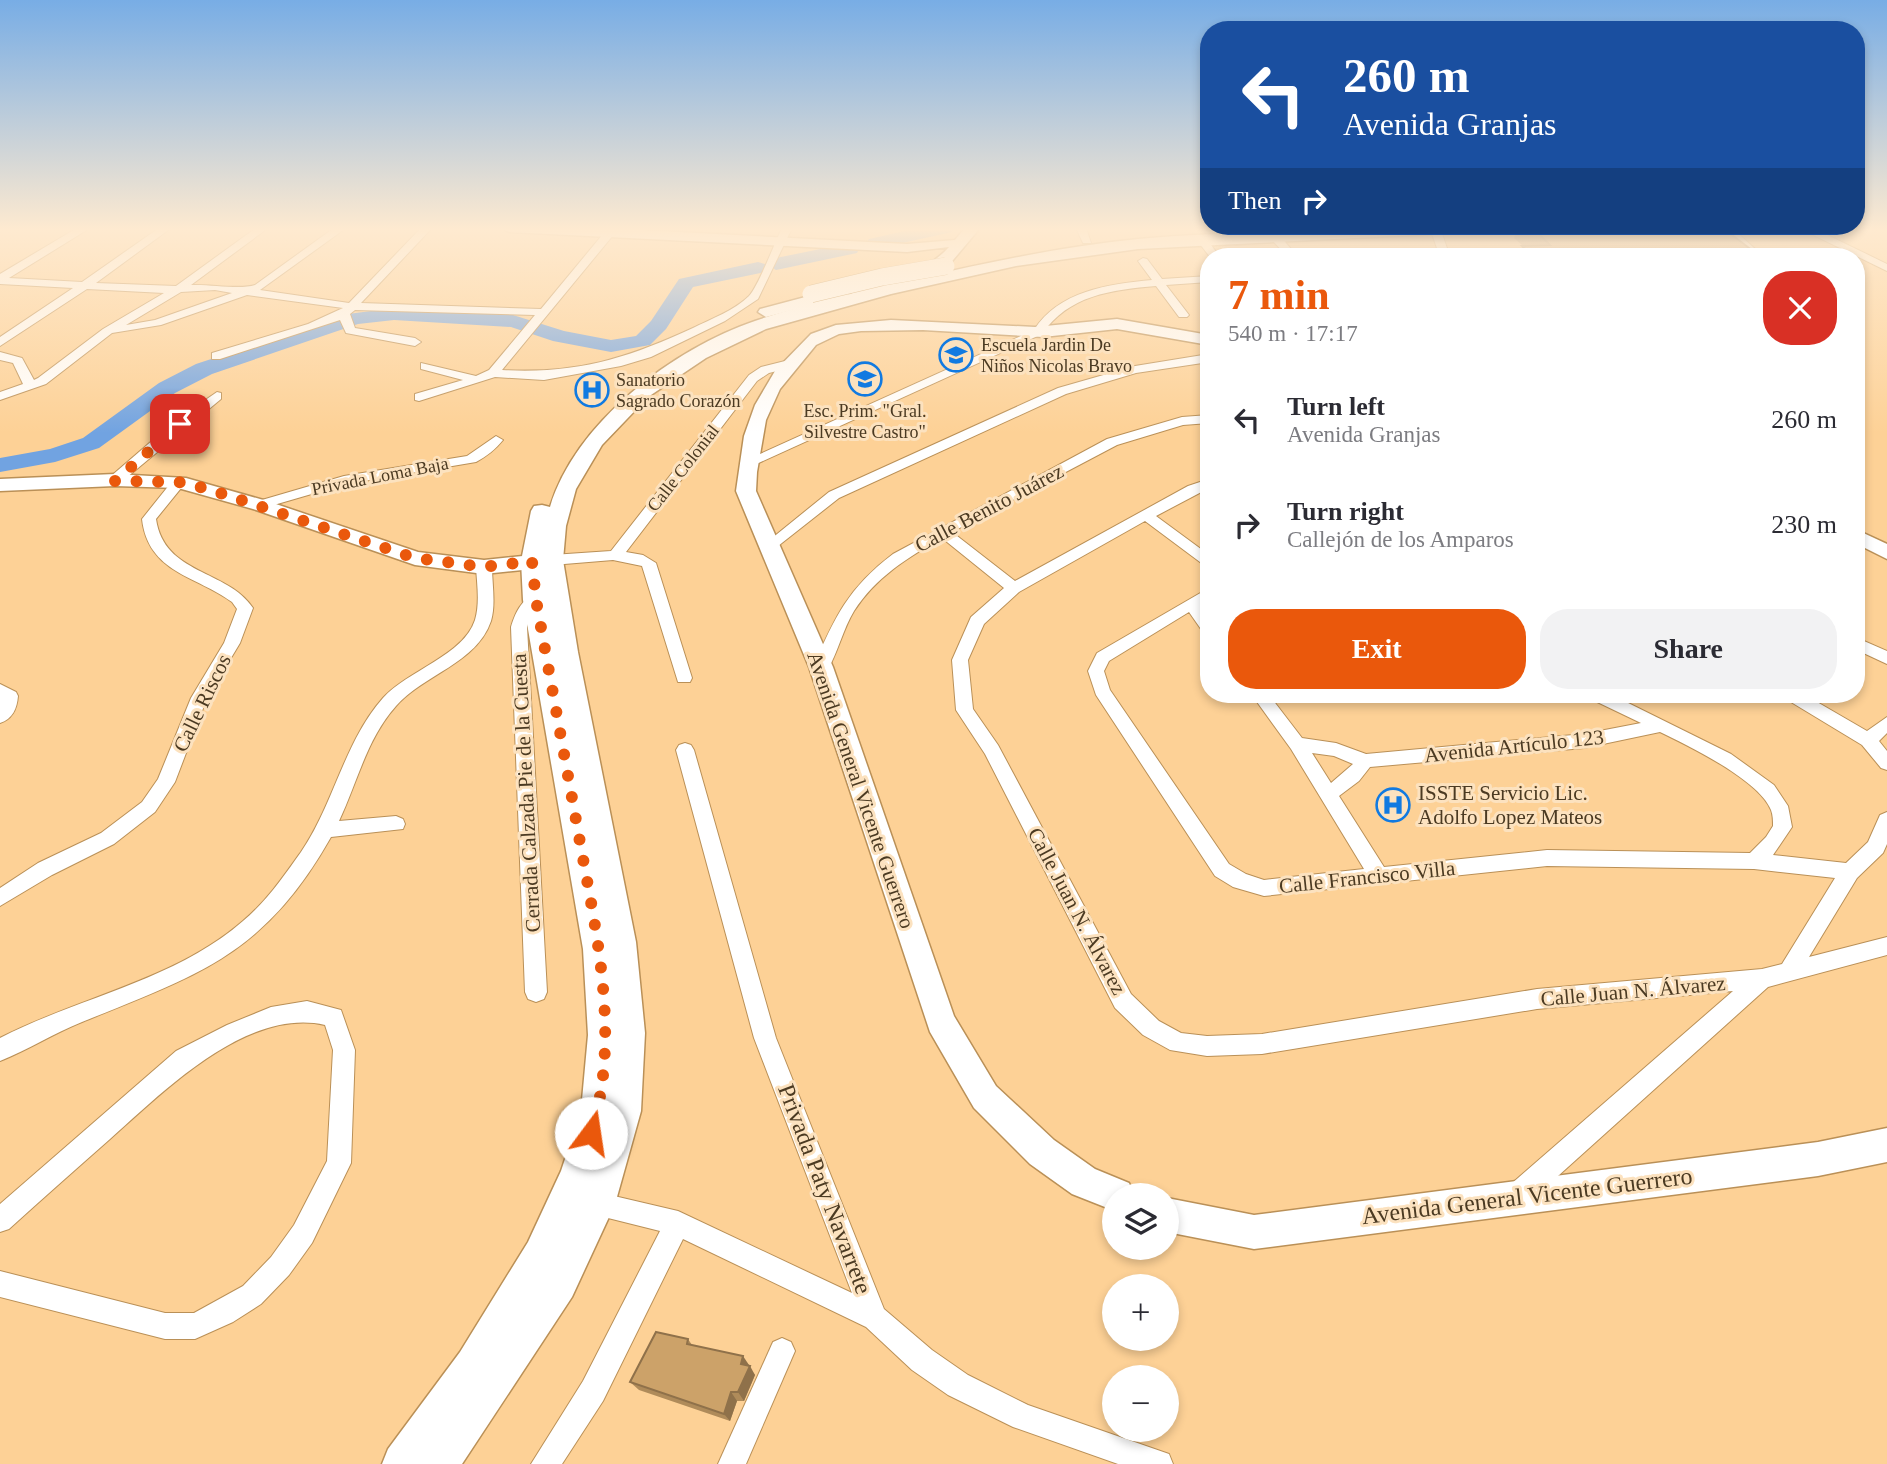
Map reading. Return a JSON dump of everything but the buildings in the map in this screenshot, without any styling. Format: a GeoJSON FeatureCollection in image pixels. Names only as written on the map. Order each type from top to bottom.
{"type":"FeatureCollection","features":[{"type":"Feature","properties":{"kind":"main road"},"geometry":{"type":"LineString","coordinates":[[403,1464],[474,1366],[541,1255],[577,1176],[598,1111],[605,1035],[599,949],[536,600],[542,561],[566,489],[594,442],[641,393],[699,354],[760,325],[807,296]]}},
{"type":"Feature","properties":{"kind":"main road"},"geometry":{"type":"LineString","coordinates":[[777,314],[859,296]]}},
{"type":"Feature","properties":{"kind":"main road"},"geometry":{"type":"LineString","coordinates":[[437,1464],[558,1283],[597,1204],[624,1111],[629,1033],[621,942],[566,652],[542,561]]}},
{"type":"Feature","properties":{"kind":"street"},"geometry":{"type":"LineString","coordinates":[[0,342],[67,296]]}},
{"type":"Feature","properties":{"kind":"street"},"geometry":{"type":"LineString","coordinates":[[0,396],[31,387],[107,331],[166,296]]}},
{"type":"Feature","properties":{"kind":"street"},"geometry":{"type":"LineString","coordinates":[[107,331],[157,323],[232,296]]}},
{"type":"Feature","properties":{"kind":"street"},"geometry":{"type":"LineString","coordinates":[[273,296],[346,311],[539,317]]}},
{"type":"Feature","properties":{"kind":"street"},"geometry":{"type":"LineString","coordinates":[[216,356],[259,339],[326,322],[346,311],[360,296]]}},
{"type":"Feature","properties":{"kind":"street"},"geometry":{"type":"LineString","coordinates":[[493,373],[557,296]]}},
{"type":"Feature","properties":{"kind":"street"},"geometry":{"type":"LineString","coordinates":[[419,397],[493,373],[559,375],[621,362],[657,350],[721,319],[754,296]]}},
{"type":"Feature","properties":{"kind":"street"},"geometry":{"type":"LineString","coordinates":[[777,314],[830,296]]}},
{"type":"Feature","properties":{"kind":"street"},"geometry":{"type":"LineString","coordinates":[[777,314],[848,296]]}},
{"type":"Feature","properties":{"kind":"street"},"geometry":{"type":"LineString","coordinates":[[856,328],[857,317],[879,296]]}},
{"type":"Feature","properties":{"kind":"street"},"geometry":{"type":"LineString","coordinates":[[747,463],[1038,332],[1045,320],[1067,303],[1086,296]]}},
{"type":"Feature","properties":{"kind":"street"},"geometry":{"type":"LineString","coordinates":[[1170,296],[1184,315]]}},
{"type":"Feature","properties":{"kind":"street"},"geometry":{"type":"LineString","coordinates":[[346,311],[350,331],[415,342]]}},
{"type":"Feature","properties":{"kind":"street"},"geometry":{"type":"LineString","coordinates":[[777,314],[818,337],[856,328],[899,325],[1038,332],[1123,324],[1200,338]]}},
{"type":"Feature","properties":{"kind":"street","name":"Avenida General Vicente Guerrero"},"geometry":{"type":"LineString","coordinates":[[818,337],[789,364],[771,386],[750,438],[746,491],[821,667],[942,1022],[985,1097],[1042,1152],[1084,1182],[1102,1189]]}},
{"type":"Feature","properties":{"kind":"street"},"geometry":{"type":"LineString","coordinates":[[0,356],[18,361],[31,387]]}},
{"type":"Feature","properties":{"kind":"street"},"geometry":{"type":"LineString","coordinates":[[768,547],[834,495],[1062,391],[1135,370],[1200,359]]}},
{"type":"Feature","properties":{"kind":"street","name":"Calle Colonial"},"geometry":{"type":"LineString","coordinates":[[615,556],[754,378],[765,370],[789,364]]}},
{"type":"Feature","properties":{"kind":"street"},"geometry":{"type":"LineString","coordinates":[[425,366],[477,380]]}},
{"type":"Feature","properties":{"kind":"street"},"geometry":{"type":"LineString","coordinates":[[115,481],[180,424],[217,396]]}},
{"type":"Feature","properties":{"kind":"street","name":"Calle Benito Juárez"},"geometry":{"type":"LineString","coordinates":[[821,667],[846,611],[872,577],[898,558],[942,531],[1112,442],[1182,421],[1200,420]]}},
{"type":"Feature","properties":{"kind":"street","name":"Privada Loma Baja"},"geometry":{"type":"LineString","coordinates":[[260,505],[344,480],[471,458],[486,451],[496,440]]}},
{"type":"Feature","properties":{"kind":"street"},"geometry":{"type":"LineString","coordinates":[[0,485],[179,482],[260,505],[415,558],[484,567],[615,556],[638,558],[649,563],[684,678]]}},
{"type":"Feature","properties":{"kind":"street","name":"Calle Riscos"},"geometry":{"type":"LineString","coordinates":[[0,898],[44,870],[87,852],[143,813],[162,790],[194,707],[216,666],[242,628],[246,608],[241,600],[231,592],[192,577],[172,564],[150,533],[149,519],[179,482]]}},
{"type":"Feature","properties":{"kind":"street","name":"Calle Juan N. Álvarez"},"geometry":{"type":"LineString","coordinates":[[1200,486],[1014,588],[977,621],[960,660],[965,710],[992,750],[1124,1001],[1151,1027],[1178,1043],[1207,1046],[1262,1044],[1536,999],[1762,978],[1887,946]]}},
{"type":"Feature","properties":{"kind":"street"},"geometry":{"type":"LineString","coordinates":[[1147,516],[1200,555]]}},
{"type":"Feature","properties":{"kind":"street"},"geometry":{"type":"LineString","coordinates":[[942,531],[1014,588]]}},
{"type":"Feature","properties":{"kind":"street"},"geometry":{"type":"LineString","coordinates":[[1865,540],[1887,551]]}},
{"type":"Feature","properties":{"kind":"street"},"geometry":{"type":"LineString","coordinates":[[0,1050],[34,1029],[171,979],[208,958],[249,929],[272,905],[325,830],[366,733],[390,701],[406,684],[466,645],[476,635],[483,621],[484,567]]}},
{"type":"Feature","properties":{"kind":"street","name":"Calle Francisco Villa"},"geometry":{"type":"LineString","coordinates":[[1200,599],[1103,657],[1096,671],[1102,691],[1202,844],[1222,870],[1240,881],[1264,888],[1547,858],[1754,861],[1850,872]]}},
{"type":"Feature","properties":{"kind":"street","name":"Cerrada Calzada Pie de la Cuesta"},"geometry":{"type":"LineString","coordinates":[[536,600],[523,614],[519,627],[536,992]]}},
{"type":"Feature","properties":{"kind":"street"},"geometry":{"type":"LineString","coordinates":[[1192,605],[1200,616]]}},
{"type":"Feature","properties":{"kind":"street"},"geometry":{"type":"LineString","coordinates":[[1865,647],[1887,657]]}},
{"type":"Feature","properties":{"kind":"street"},"geometry":{"type":"LineString","coordinates":[[0,690],[10,696],[8,708],[0,717]]}},
{"type":"Feature","properties":{"kind":"street"},"geometry":{"type":"LineString","coordinates":[[1265,703],[1297,744],[1378,876]]}},
{"type":"Feature","properties":{"kind":"street"},"geometry":{"type":"LineString","coordinates":[[1614,703],[1662,725],[1753,776],[1779,805],[1783,827],[1773,844],[1754,861]]}},
{"type":"Feature","properties":{"kind":"street"},"geometry":{"type":"LineString","coordinates":[[1806,703],[1868,740],[1887,763]]}},
{"type":"Feature","properties":{"kind":"street"},"geometry":{"type":"LineString","coordinates":[[1868,740],[1887,723]]}},
{"type":"Feature","properties":{"kind":"street","name":"Avenida Artículo 123"},"geometry":{"type":"LineString","coordinates":[[1297,744],[1336,750],[1365,761],[1584,741],[1662,725]]}},
{"type":"Feature","properties":{"kind":"street","name":"Privada Paty Navarrete"},"geometry":{"type":"LineString","coordinates":[[685,750],[765,1038],[875,1318],[922,1360],[958,1385],[1023,1417],[1159,1464]]}},
{"type":"Feature","properties":{"kind":"street"},"geometry":{"type":"LineString","coordinates":[[1328,794],[1353,776],[1365,761]]}},
{"type":"Feature","properties":{"kind":"street"},"geometry":{"type":"LineString","coordinates":[[1788,972],[1850,872],[1876,847],[1887,820]]}},
{"type":"Feature","properties":{"kind":"street"},"geometry":{"type":"LineString","coordinates":[[325,830],[396,824]]}},
{"type":"Feature","properties":{"kind":"street"},"geometry":{"type":"LineString","coordinates":[[1514,1199],[1762,978]]}},
{"type":"Feature","properties":{"kind":"street"},"geometry":{"type":"LineString","coordinates":[[0,1220],[184,1059],[235,1032],[279,1014],[307,1011],[333,1017],[344,1050],[340,1163],[303,1234],[280,1266],[252,1294],[224,1314],[195,1326],[165,1326],[0,1284]]}},
{"type":"Feature","properties":{"kind":"street","name":"Avenida General Vicente Guerrero"},"geometry":{"type":"LineString","coordinates":[[1179,1217],[1254,1231],[1818,1159],[1887,1144]]}},
{"type":"Feature","properties":{"kind":"street"},"geometry":{"type":"LineString","coordinates":[[597,1204],[678,1223],[875,1318]]}},
{"type":"Feature","properties":{"kind":"street"},"geometry":{"type":"LineString","coordinates":[[545,1464],[593,1391],[678,1223]]}},
{"type":"Feature","properties":{"kind":"street"},"geometry":{"type":"LineString","coordinates":[[732,1464],[782,1351]]}},
{"type":"Feature","properties":{"kind":"waterway"},"geometry":{"type":"LineString","coordinates":[[0,465],[55,455],[91,443],[167,388],[204,369],[355,318],[394,314],[513,321],[560,337],[611,346],[643,341],[659,325],[677,296]]}},
{"type":"Feature","properties":{"kind":"place","name":"Escuela Jardin De Niños Nicolas Bravo"},"geometry":{"type":"Point","coordinates":[956,355]}},
{"type":"Feature","properties":{"kind":"place","name":"Esc. Prim. \"Gral. Silvestre Castro\""},"geometry":{"type":"Point","coordinates":[865,379]}},
{"type":"Feature","properties":{"kind":"place","name":"Sanatorio Sagrado Corazón"},"geometry":{"type":"Point","coordinates":[592,390]}},
{"type":"Feature","properties":{"kind":"place","name":"ISSTE Servicio Lic. Adolfo Lopez Mateos"},"geometry":{"type":"Point","coordinates":[1393,805]}},
{"type":"Feature","properties":{"kind":"route"},"geometry":{"type":"LineString","coordinates":[[180,424],[115,481],[179,482],[208,489],[415,558],[484,567],[532,561],[536,600],[599,949],[605,1035],[598,1111],[591,1133]]}}]}
